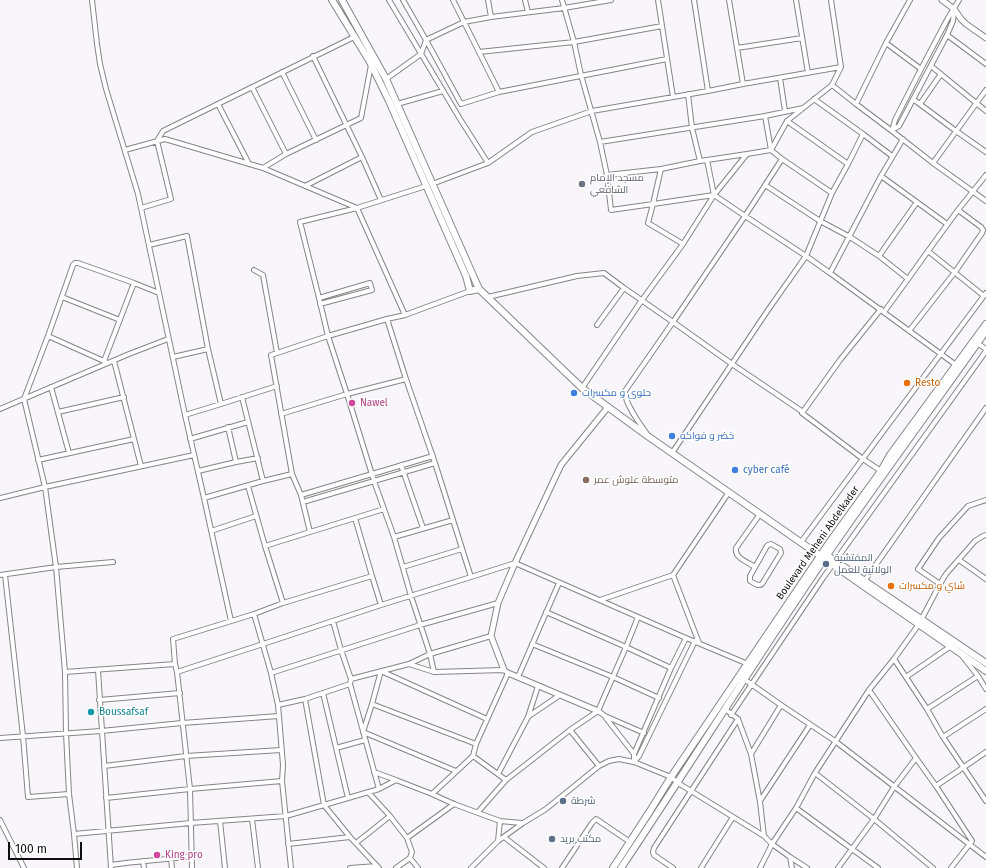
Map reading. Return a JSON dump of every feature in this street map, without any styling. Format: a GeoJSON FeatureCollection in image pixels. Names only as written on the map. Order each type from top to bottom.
{"type":"FeatureCollection","features":[{"type":"Feature","properties":{"kind":"main road"},"geometry":{"type":"LineString","coordinates":[[332,0],[371,65],[479,289],[582,388],[649,437],[812,550],[824,556],[920,622],[986,664]]}},
{"type":"Feature","properties":{"kind":"main road"},"geometry":{"type":"LineString","coordinates":[[342,0],[386,79],[397,104],[466,276],[470,291],[479,289]]}},
{"type":"Feature","properties":{"kind":"main road","name":"Boulevard Meheni Abdelkader"},"geometry":{"type":"LineString","coordinates":[[613,868],[671,777],[750,665],[881,471],[890,455],[986,324]]}},
{"type":"Feature","properties":{"kind":"main road","name":"Boulevard Meheni Abdelkader"},"geometry":{"type":"LineString","coordinates":[[824,556],[986,331]]}},
{"type":"Feature","properties":{"kind":"main road"},"geometry":{"type":"LineString","coordinates":[[920,622],[986,671]]}},
{"type":"Feature","properties":{"kind":"main road"},"geometry":{"type":"LineString","coordinates":[[621,868],[678,783],[744,679],[750,665]]}},
{"type":"Feature","properties":{"kind":"street"},"geometry":{"type":"LineString","coordinates":[[92,0],[100,64],[106,89],[138,194],[168,339],[231,621]]}},
{"type":"Feature","properties":{"kind":"street"},"geometry":{"type":"LineString","coordinates":[[389,0],[453,108],[488,163]]}},
{"type":"Feature","properties":{"kind":"street"},"geometry":{"type":"LineString","coordinates":[[403,0],[461,104]]}},
{"type":"Feature","properties":{"kind":"street"},"geometry":{"type":"LineString","coordinates":[[453,0],[499,92]]}},
{"type":"Feature","properties":{"kind":"street"},"geometry":{"type":"LineString","coordinates":[[488,0],[492,17]]}},
{"type":"Feature","properties":{"kind":"street"},"geometry":{"type":"LineString","coordinates":[[525,0],[528,12]]}},
{"type":"Feature","properties":{"kind":"street"},"geometry":{"type":"LineString","coordinates":[[562,0],[600,142],[612,210],[714,195],[806,256],[956,365]]}},
{"type":"Feature","properties":{"kind":"street"},"geometry":{"type":"LineString","coordinates":[[386,79],[421,54],[426,40],[464,22],[611,0]]}},
{"type":"Feature","properties":{"kind":"street"},"geometry":{"type":"LineString","coordinates":[[658,0],[673,97]]}},
{"type":"Feature","properties":{"kind":"street"},"geometry":{"type":"LineString","coordinates":[[694,0],[708,91]]}},
{"type":"Feature","properties":{"kind":"street"},"geometry":{"type":"LineString","coordinates":[[729,0],[743,84]]}},
{"type":"Feature","properties":{"kind":"street"},"geometry":{"type":"LineString","coordinates":[[796,0],[808,73]]}},
{"type":"Feature","properties":{"kind":"street"},"geometry":{"type":"LineString","coordinates":[[771,150],[787,121],[832,85],[841,67],[831,0]]}},
{"type":"Feature","properties":{"kind":"street"},"geometry":{"type":"LineString","coordinates":[[856,104],[886,43],[910,0]]}},
{"type":"Feature","properties":{"kind":"street"},"geometry":{"type":"LineString","coordinates":[[942,0],[954,9],[961,19],[986,38]]}},
{"type":"Feature","properties":{"kind":"street"},"geometry":{"type":"LineString","coordinates":[[892,131],[895,120],[921,69],[948,18],[960,0]]}},
{"type":"Feature","properties":{"kind":"street"},"geometry":{"type":"LineString","coordinates":[[892,131],[899,126],[947,35],[953,21],[954,9]]}},
{"type":"Feature","properties":{"kind":"street"},"geometry":{"type":"LineString","coordinates":[[479,52],[574,42],[662,26]]}},
{"type":"Feature","properties":{"kind":"street"},"geometry":{"type":"LineString","coordinates":[[947,35],[986,64]]}},
{"type":"Feature","properties":{"kind":"street"},"geometry":{"type":"LineString","coordinates":[[141,208],[171,199],[157,142],[163,131],[354,36]]}},
{"type":"Feature","properties":{"kind":"street"},"geometry":{"type":"LineString","coordinates":[[737,48],[802,38]]}},
{"type":"Feature","properties":{"kind":"street"},"geometry":{"type":"LineString","coordinates":[[886,43],[921,69]]}},
{"type":"Feature","properties":{"kind":"street"},"geometry":{"type":"LineString","coordinates":[[314,56],[381,200]]}},
{"type":"Feature","properties":{"kind":"street"},"geometry":{"type":"LineString","coordinates":[[453,108],[499,92],[667,59]]}},
{"type":"Feature","properties":{"kind":"street"},"geometry":{"type":"LineString","coordinates":[[263,168],[286,154],[361,118],[371,65]]}},
{"type":"Feature","properties":{"kind":"street"},"geometry":{"type":"LineString","coordinates":[[931,66],[986,111]]}},
{"type":"Feature","properties":{"kind":"street"},"geometry":{"type":"LineString","coordinates":[[434,672],[430,654],[394,537],[374,481],[328,336],[300,222],[357,208],[429,185],[488,163],[532,132],[592,111],[841,67]]}},
{"type":"Feature","properties":{"kind":"street"},"geometry":{"type":"LineString","coordinates":[[282,72],[316,140]]}},
{"type":"Feature","properties":{"kind":"street"},"geometry":{"type":"LineString","coordinates":[[920,104],[941,74]]}},
{"type":"Feature","properties":{"kind":"street"},"geometry":{"type":"LineString","coordinates":[[780,78],[785,111]]}},
{"type":"Feature","properties":{"kind":"street"},"geometry":{"type":"LineString","coordinates":[[832,85],[933,163],[986,201]]}},
{"type":"Feature","properties":{"kind":"street"},"geometry":{"type":"LineString","coordinates":[[252,87],[286,154]]}},
{"type":"Feature","properties":{"kind":"street"},"geometry":{"type":"LineString","coordinates":[[933,163],[986,90]]}},
{"type":"Feature","properties":{"kind":"street"},"geometry":{"type":"LineString","coordinates":[[397,104],[443,91]]}},
{"type":"Feature","properties":{"kind":"street"},"geometry":{"type":"LineString","coordinates":[[688,94],[692,128],[700,161]]}},
{"type":"Feature","properties":{"kind":"street"},"geometry":{"type":"LineString","coordinates":[[814,99],[892,156]]}},
{"type":"Feature","properties":{"kind":"street"},"geometry":{"type":"LineString","coordinates":[[914,99],[956,132],[986,152]]}},
{"type":"Feature","properties":{"kind":"street"},"geometry":{"type":"LineString","coordinates":[[218,104],[249,164]]}},
{"type":"Feature","properties":{"kind":"street"},"geometry":{"type":"LineString","coordinates":[[600,142],[765,116],[803,108]]}},
{"type":"Feature","properties":{"kind":"street"},"geometry":{"type":"LineString","coordinates":[[765,116],[771,150],[832,192]]}},
{"type":"Feature","properties":{"kind":"street"},"geometry":{"type":"LineString","coordinates":[[787,121],[848,164]]}},
{"type":"Feature","properties":{"kind":"street"},"geometry":{"type":"LineString","coordinates":[[672,453],[806,256],[832,192],[848,164],[862,134]]}},
{"type":"Feature","properties":{"kind":"street"},"geometry":{"type":"LineString","coordinates":[[125,150],[165,139],[263,168],[357,208],[405,314]]}},
{"type":"Feature","properties":{"kind":"street"},"geometry":{"type":"LineString","coordinates":[[830,273],[902,139]]}},
{"type":"Feature","properties":{"kind":"street"},"geometry":{"type":"LineString","coordinates":[[607,176],[661,169],[700,161],[771,150]]}},
{"type":"Feature","properties":{"kind":"street"},"geometry":{"type":"LineString","coordinates":[[582,388],[642,300],[683,244],[714,195],[747,154]]}},
{"type":"Feature","properties":{"kind":"street"},"geometry":{"type":"LineString","coordinates":[[305,186],[362,157]]}},
{"type":"Feature","properties":{"kind":"street"},"geometry":{"type":"LineString","coordinates":[[649,437],[635,416],[625,397],[625,391],[745,216],[782,159]]}},
{"type":"Feature","properties":{"kind":"street"},"geometry":{"type":"LineString","coordinates":[[707,160],[714,195]]}},
{"type":"Feature","properties":{"kind":"street"},"geometry":{"type":"LineString","coordinates":[[661,169],[648,223],[683,244]]}},
{"type":"Feature","properties":{"kind":"street"},"geometry":{"type":"LineString","coordinates":[[803,412],[840,360],[908,279],[958,210],[986,175]]}},
{"type":"Feature","properties":{"kind":"street"},"geometry":{"type":"LineString","coordinates":[[881,176],[948,224]]}},
{"type":"Feature","properties":{"kind":"street"},"geometry":{"type":"LineString","coordinates":[[765,185],[820,221],[850,236],[879,256],[908,279]]}},
{"type":"Feature","properties":{"kind":"street"},"geometry":{"type":"LineString","coordinates":[[879,256],[917,202]]}},
{"type":"Feature","properties":{"kind":"street"},"geometry":{"type":"LineString","coordinates":[[909,331],[955,272],[982,233],[983,230],[981,227],[958,210]]}},
{"type":"Feature","properties":{"kind":"street"},"geometry":{"type":"LineString","coordinates":[[149,245],[187,236],[208,349],[221,404]]}},
{"type":"Feature","properties":{"kind":"street"},"geometry":{"type":"LineString","coordinates":[[801,542],[985,295],[928,251]]}},
{"type":"Feature","properties":{"kind":"street"},"geometry":{"type":"LineString","coordinates":[[77,868],[69,794],[65,672],[56,567],[44,487],[24,399],[75,263],[159,293]]}},
{"type":"Feature","properties":{"kind":"street"},"geometry":{"type":"LineString","coordinates":[[254,270],[263,275],[277,353]]}},
{"type":"Feature","properties":{"kind":"street"},"geometry":{"type":"LineString","coordinates":[[488,297],[577,276],[604,273],[732,364],[803,412],[802,413],[881,471]]}},
{"type":"Feature","properties":{"kind":"street"},"geometry":{"type":"LineString","coordinates":[[104,361],[134,283]]}},
{"type":"Feature","properties":{"kind":"street"},"geometry":{"type":"LineString","coordinates":[[319,298],[370,283],[372,290],[320,304]]}},
{"type":"Feature","properties":{"kind":"street"},"geometry":{"type":"LineString","coordinates":[[597,325],[624,288]]}},
{"type":"Feature","properties":{"kind":"street"},"geometry":{"type":"LineString","coordinates":[[310,532],[303,502],[292,474],[271,355],[328,336],[405,314],[470,291]]}},
{"type":"Feature","properties":{"kind":"street"},"geometry":{"type":"LineString","coordinates":[[62,298],[120,320]]}},
{"type":"Feature","properties":{"kind":"street"},"geometry":{"type":"LineString","coordinates":[[387,319],[433,456],[471,577]]}},
{"type":"Feature","properties":{"kind":"street"},"geometry":{"type":"LineString","coordinates":[[48,336],[109,363]]}},
{"type":"Feature","properties":{"kind":"street"},"geometry":{"type":"LineString","coordinates":[[0,410],[50,387],[168,339]]}},
{"type":"Feature","properties":{"kind":"street"},"geometry":{"type":"LineString","coordinates":[[731,715],[834,563],[986,350],[977,343]]}},
{"type":"Feature","properties":{"kind":"street"},"geometry":{"type":"LineString","coordinates":[[173,357],[208,349]]}},
{"type":"Feature","properties":{"kind":"street"},"geometry":{"type":"LineString","coordinates":[[114,361],[141,466]]}},
{"type":"Feature","properties":{"kind":"street"},"geometry":{"type":"LineString","coordinates":[[281,414],[347,394],[406,379]]}},
{"type":"Feature","properties":{"kind":"street"},"geometry":{"type":"LineString","coordinates":[[185,415],[277,386]]}},
{"type":"Feature","properties":{"kind":"street"},"geometry":{"type":"LineString","coordinates":[[50,387],[69,453]]}},
{"type":"Feature","properties":{"kind":"street"},"geometry":{"type":"LineString","coordinates":[[58,412],[124,397]]}},
{"type":"Feature","properties":{"kind":"street"},"geometry":{"type":"LineString","coordinates":[[242,397],[263,481]]}},
{"type":"Feature","properties":{"kind":"street"},"geometry":{"type":"LineString","coordinates":[[432,794],[473,756],[476,744],[506,671],[491,636],[498,603],[561,465],[608,407]]}},
{"type":"Feature","properties":{"kind":"street"},"geometry":{"type":"LineString","coordinates":[[863,582],[986,408]]}},
{"type":"Feature","properties":{"kind":"street"},"geometry":{"type":"LineString","coordinates":[[190,439],[248,422]]}},
{"type":"Feature","properties":{"kind":"street"},"geometry":{"type":"LineString","coordinates":[[228,427],[236,462]]}},
{"type":"Feature","properties":{"kind":"street"},"geometry":{"type":"LineString","coordinates":[[38,460],[134,440]]}},
{"type":"Feature","properties":{"kind":"street"},"geometry":{"type":"LineString","coordinates":[[0,498],[44,487],[194,455]]}},
{"type":"Feature","properties":{"kind":"street"},"geometry":{"type":"LineString","coordinates":[[301,496],[433,456]]}},
{"type":"Feature","properties":{"kind":"street"},"geometry":{"type":"LineString","coordinates":[[198,471],[258,458]]}},
{"type":"Feature","properties":{"kind":"street"},"geometry":{"type":"LineString","coordinates":[[303,502],[435,463]]}},
{"type":"Feature","properties":{"kind":"street"},"geometry":{"type":"LineString","coordinates":[[401,465],[423,528]]}},
{"type":"Feature","properties":{"kind":"street"},"geometry":{"type":"LineString","coordinates":[[204,498],[292,474]]}},
{"type":"Feature","properties":{"kind":"street"},"geometry":{"type":"LineString","coordinates":[[248,486],[283,603]]}},
{"type":"Feature","properties":{"kind":"street"},"geometry":{"type":"LineString","coordinates":[[600,600],[673,575],[729,492]]}},
{"type":"Feature","properties":{"kind":"street"},"geometry":{"type":"LineString","coordinates":[[940,584],[918,569],[939,538],[968,506],[986,500]]}},
{"type":"Feature","properties":{"kind":"street"},"geometry":{"type":"LineString","coordinates":[[265,546],[384,509]]}},
{"type":"Feature","properties":{"kind":"street"},"geometry":{"type":"LineString","coordinates":[[755,567],[738,556],[736,548],[760,514]]}},
{"type":"Feature","properties":{"kind":"street"},"geometry":{"type":"LineString","coordinates":[[211,531],[256,516]]}},
{"type":"Feature","properties":{"kind":"street"},"geometry":{"type":"LineString","coordinates":[[355,518],[381,605]]}},
{"type":"Feature","properties":{"kind":"street"},"geometry":{"type":"LineString","coordinates":[[394,537],[453,520]]}},
{"type":"Feature","properties":{"kind":"street"},"geometry":{"type":"LineString","coordinates":[[760,868],[772,844],[796,808],[835,741],[869,690],[894,659],[920,622],[940,584],[975,541],[985,536]]}},
{"type":"Feature","properties":{"kind":"street"},"geometry":{"type":"LineString","coordinates":[[771,544],[780,549],[780,556],[760,585],[750,581],[755,567],[768,545],[771,544]]}},
{"type":"Feature","properties":{"kind":"street"},"geometry":{"type":"LineString","coordinates":[[403,567],[462,549]]}},
{"type":"Feature","properties":{"kind":"street"},"geometry":{"type":"LineString","coordinates":[[959,560],[986,579]]}},
{"type":"Feature","properties":{"kind":"street"},"geometry":{"type":"LineString","coordinates":[[0,575],[56,567],[113,562]]}},
{"type":"Feature","properties":{"kind":"street"},"geometry":{"type":"LineString","coordinates":[[177,672],[515,563],[750,665]]}},
{"type":"Feature","properties":{"kind":"street"},"geometry":{"type":"LineString","coordinates":[[5,575],[23,736],[28,797],[69,794]]}},
{"type":"Feature","properties":{"kind":"street"},"geometry":{"type":"LineString","coordinates":[[634,762],[639,756],[697,642],[673,575]]}},
{"type":"Feature","properties":{"kind":"street"},"geometry":{"type":"LineString","coordinates":[[192,868],[190,789],[173,639],[372,576]]}},
{"type":"Feature","properties":{"kind":"street"},"geometry":{"type":"LineString","coordinates":[[518,677],[559,583]]}},
{"type":"Feature","properties":{"kind":"street"},"geometry":{"type":"LineString","coordinates":[[271,673],[420,625],[498,603]]}},
{"type":"Feature","properties":{"kind":"street"},"geometry":{"type":"LineString","coordinates":[[546,612],[671,668]]}},
{"type":"Feature","properties":{"kind":"street"},"geometry":{"type":"LineString","coordinates":[[254,614],[271,673],[278,705],[283,765],[282,781],[291,868]]}},
{"type":"Feature","properties":{"kind":"street"},"geometry":{"type":"LineString","coordinates":[[478,812],[506,780],[570,730],[598,712],[638,617]]}},
{"type":"Feature","properties":{"kind":"street"},"geometry":{"type":"LineString","coordinates":[[332,621],[351,681],[365,740],[380,789]]}},
{"type":"Feature","properties":{"kind":"street"},"geometry":{"type":"LineString","coordinates":[[278,705],[305,699],[351,681],[409,664],[430,654],[491,636]]}},
{"type":"Feature","properties":{"kind":"street"},"geometry":{"type":"LineString","coordinates":[[634,762],[634,754],[671,668],[686,638]]}},
{"type":"Feature","properties":{"kind":"street"},"geometry":{"type":"LineString","coordinates":[[532,644],[613,677],[659,698]]}},
{"type":"Feature","properties":{"kind":"street"},"geometry":{"type":"LineString","coordinates":[[906,677],[951,646]]}},
{"type":"Feature","properties":{"kind":"street"},"geometry":{"type":"LineString","coordinates":[[959,652],[978,676],[986,689]]}},
{"type":"Feature","properties":{"kind":"street"},"geometry":{"type":"LineString","coordinates":[[894,659],[943,737],[986,801]]}},
{"type":"Feature","properties":{"kind":"street"},"geometry":{"type":"LineString","coordinates":[[65,672],[175,664]]}},
{"type":"Feature","properties":{"kind":"street"},"geometry":{"type":"LineString","coordinates":[[409,664],[434,672],[506,671],[644,733]]}},
{"type":"Feature","properties":{"kind":"street"},"geometry":{"type":"LineString","coordinates":[[98,670],[111,866],[191,856]]}},
{"type":"Feature","properties":{"kind":"street"},"geometry":{"type":"LineString","coordinates":[[381,671],[487,719]]}},
{"type":"Feature","properties":{"kind":"street"},"geometry":{"type":"LineString","coordinates":[[363,732],[381,671]]}},
{"type":"Feature","properties":{"kind":"street"},"geometry":{"type":"LineString","coordinates":[[926,709],[978,676]]}},
{"type":"Feature","properties":{"kind":"street"},"geometry":{"type":"LineString","coordinates":[[744,679],[835,741],[986,857]]}},
{"type":"Feature","properties":{"kind":"street"},"geometry":{"type":"LineString","coordinates":[[498,774],[528,717],[538,686]]}},
{"type":"Feature","properties":{"kind":"street"},"geometry":{"type":"LineString","coordinates":[[869,690],[936,786],[972,841],[951,868]]}},
{"type":"Feature","properties":{"kind":"street"},"geometry":{"type":"LineString","coordinates":[[99,700],[180,693]]}},
{"type":"Feature","properties":{"kind":"street"},"geometry":{"type":"LineString","coordinates":[[323,693],[348,798]]}},
{"type":"Feature","properties":{"kind":"street"},"geometry":{"type":"LineString","coordinates":[[528,717],[560,695]]}},
{"type":"Feature","properties":{"kind":"street"},"geometry":{"type":"LineString","coordinates":[[305,699],[324,805],[350,837],[378,867]]}},
{"type":"Feature","properties":{"kind":"street"},"geometry":{"type":"LineString","coordinates":[[372,704],[476,744]]}},
{"type":"Feature","properties":{"kind":"street"},"geometry":{"type":"LineString","coordinates":[[751,754],[781,705]]}},
{"type":"Feature","properties":{"kind":"street"},"geometry":{"type":"LineString","coordinates":[[724,709],[738,719],[751,754],[760,802],[764,836]]}},
{"type":"Feature","properties":{"kind":"street"},"geometry":{"type":"LineString","coordinates":[[943,737],[986,709]]}},
{"type":"Feature","properties":{"kind":"street"},"geometry":{"type":"LineString","coordinates":[[0,738],[66,734],[279,716]]}},
{"type":"Feature","properties":{"kind":"street"},"geometry":{"type":"LineString","coordinates":[[605,716],[634,754]]}},
{"type":"Feature","properties":{"kind":"street"},"geometry":{"type":"LineString","coordinates":[[673,868],[654,855],[654,848],[738,719]]}},
{"type":"Feature","properties":{"kind":"street"},"geometry":{"type":"LineString","coordinates":[[760,802],[810,725]]}},
{"type":"Feature","properties":{"kind":"street"},"geometry":{"type":"LineString","coordinates":[[570,730],[599,766]]}},
{"type":"Feature","properties":{"kind":"street"},"geometry":{"type":"LineString","coordinates":[[363,732],[456,771]]}},
{"type":"Feature","properties":{"kind":"street"},"geometry":{"type":"LineString","coordinates":[[336,748],[365,740]]}},
{"type":"Feature","properties":{"kind":"street"},"geometry":{"type":"LineString","coordinates":[[104,766],[186,756],[282,750]]}},
{"type":"Feature","properties":{"kind":"street"},"geometry":{"type":"LineString","coordinates":[[936,786],[986,752]]}},
{"type":"Feature","properties":{"kind":"street"},"geometry":{"type":"LineString","coordinates":[[473,756],[506,780]]}},
{"type":"Feature","properties":{"kind":"street"},"geometry":{"type":"LineString","coordinates":[[838,868],[916,758]]}},
{"type":"Feature","properties":{"kind":"street"},"geometry":{"type":"LineString","coordinates":[[470,868],[498,841],[546,809],[599,766],[609,761],[619,760],[634,762],[671,777],[691,792],[764,836],[772,844],[807,868]]}},
{"type":"Feature","properties":{"kind":"street"},"geometry":{"type":"LineString","coordinates":[[374,772],[500,821],[523,823]]}},
{"type":"Feature","properties":{"kind":"street"},"geometry":{"type":"LineString","coordinates":[[815,773],[933,868]]}},
{"type":"Feature","properties":{"kind":"street"},"geometry":{"type":"LineString","coordinates":[[74,834],[286,816],[380,789],[396,780]]}},
{"type":"Feature","properties":{"kind":"street"},"geometry":{"type":"LineString","coordinates":[[106,798],[282,781]]}},
{"type":"Feature","properties":{"kind":"street"},"geometry":{"type":"LineString","coordinates":[[981,793],[986,790]]}},
{"type":"Feature","properties":{"kind":"street"},"geometry":{"type":"LineString","coordinates":[[368,792],[390,816],[407,838],[412,852],[410,858],[396,868]]}},
{"type":"Feature","properties":{"kind":"street"},"geometry":{"type":"LineString","coordinates":[[407,838],[454,804]]}},
{"type":"Feature","properties":{"kind":"street"},"geometry":{"type":"LineString","coordinates":[[796,808],[878,868]]}},
{"type":"Feature","properties":{"kind":"street"},"geometry":{"type":"LineString","coordinates":[[356,843],[390,816]]}},
{"type":"Feature","properties":{"kind":"street"},"geometry":{"type":"LineString","coordinates":[[701,868],[733,817]]}},
{"type":"Feature","properties":{"kind":"street"},"geometry":{"type":"LineString","coordinates":[[252,819],[258,868]]}},
{"type":"Feature","properties":{"kind":"street"},"geometry":{"type":"LineString","coordinates":[[562,868],[596,819],[630,842]]}},
{"type":"Feature","properties":{"kind":"street"},"geometry":{"type":"LineString","coordinates":[[0,821],[24,868]]}},
{"type":"Feature","properties":{"kind":"street"},"geometry":{"type":"LineString","coordinates":[[220,821],[225,868]]}},
{"type":"Feature","properties":{"kind":"street"},"geometry":{"type":"LineString","coordinates":[[498,841],[500,821]]}},
{"type":"Feature","properties":{"kind":"street"},"geometry":{"type":"LineString","coordinates":[[288,844],[350,837]]}},
{"type":"Feature","properties":{"kind":"street"},"geometry":{"type":"LineString","coordinates":[[504,837],[544,868]]}},
{"type":"Feature","properties":{"kind":"street"},"geometry":{"type":"LineString","coordinates":[[790,857],[792,868]]}},
{"type":"Feature","properties":{"kind":"street"},"geometry":{"type":"LineString","coordinates":[[410,858],[418,868]]}},
{"type":"Feature","properties":{"kind":"street"},"geometry":{"type":"LineString","coordinates":[[171,859],[172,868]]}},
{"type":"Feature","properties":{"kind":"street"},"geometry":{"type":"LineString","coordinates":[[143,861],[144,868]]}},
{"type":"Feature","properties":{"kind":"street"},"geometry":{"type":"LineString","coordinates":[[350,868],[378,867]]}},
{"type":"Feature","properties":{"kind":"place","name":"مسجد الإمام الشافعي"},"geometry":{"type":"Point","coordinates":[582,184]}},
{"type":"Feature","properties":{"kind":"place","name":"Resto"},"geometry":{"type":"Point","coordinates":[907,383]}},
{"type":"Feature","properties":{"kind":"place","name":"حلوى و مكسرات"},"geometry":{"type":"Point","coordinates":[574,393]}},
{"type":"Feature","properties":{"kind":"place","name":"Nawel"},"geometry":{"type":"Point","coordinates":[352,403]}},
{"type":"Feature","properties":{"kind":"place","name":"خضر و فواكه"},"geometry":{"type":"Point","coordinates":[672,436]}},
{"type":"Feature","properties":{"kind":"place","name":"cyber café"},"geometry":{"type":"Point","coordinates":[735,470]}},
{"type":"Feature","properties":{"kind":"place","name":"متوسطة علوش عمر"},"geometry":{"type":"Point","coordinates":[586,480]}},
{"type":"Feature","properties":{"kind":"place","name":"المفتشية الولائية للعمل"},"geometry":{"type":"Point","coordinates":[826,564]}},
{"type":"Feature","properties":{"kind":"place","name":"شاي و مكسرات"},"geometry":{"type":"Point","coordinates":[891,586]}},
{"type":"Feature","properties":{"kind":"place","name":"Boussafsaf"},"geometry":{"type":"Point","coordinates":[91,712]}},
{"type":"Feature","properties":{"kind":"place","name":"شرطة"},"geometry":{"type":"Point","coordinates":[563,801]}},
{"type":"Feature","properties":{"kind":"place","name":"مكتب بريد"},"geometry":{"type":"Point","coordinates":[552,839]}},
{"type":"Feature","properties":{"kind":"place","name":"King pro"},"geometry":{"type":"Point","coordinates":[157,855]}}]}
